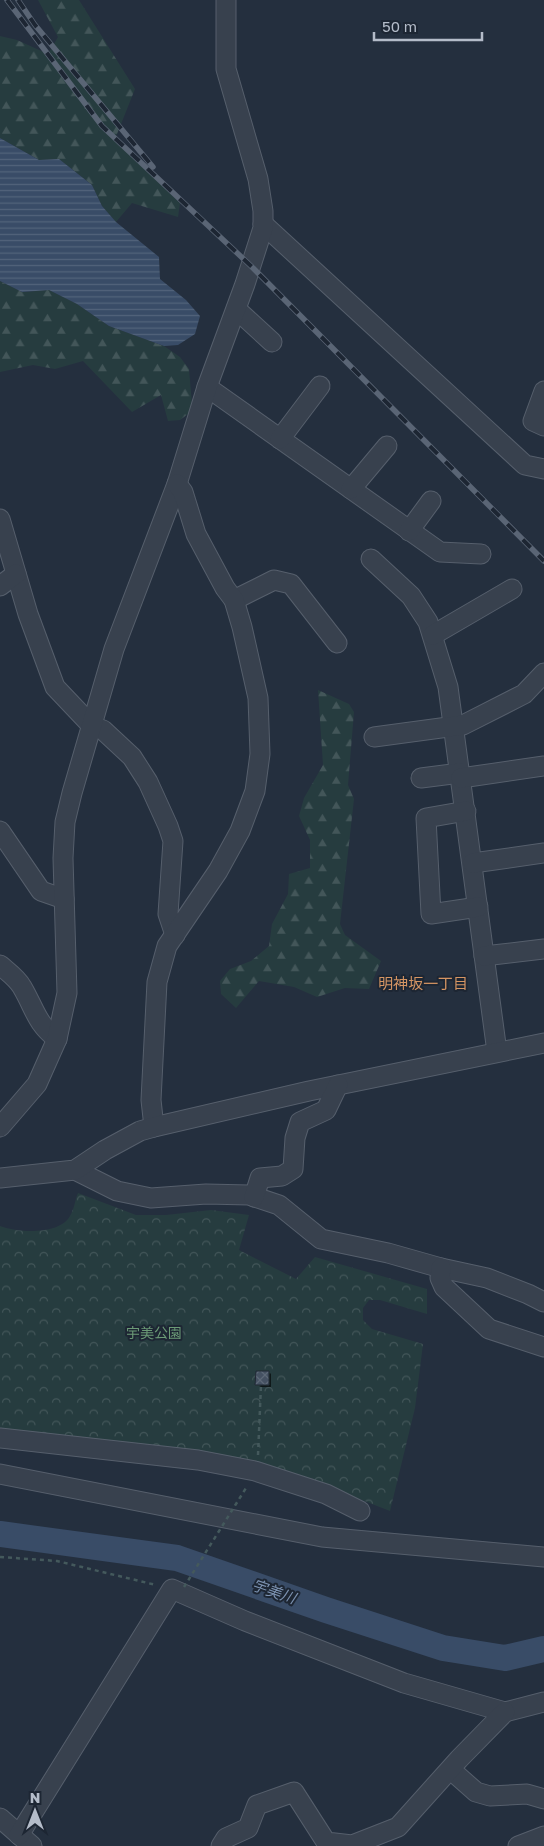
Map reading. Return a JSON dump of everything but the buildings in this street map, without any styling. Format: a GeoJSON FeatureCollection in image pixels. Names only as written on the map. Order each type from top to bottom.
{"type":"FeatureCollection","features":[{"type":"Feature","properties":{"kind":"street"},"geometry":{"type":"LineString","coordinates":[[2,1121],[36,1084],[57,1039],[67,993],[63,858],[66,822],[114,649],[177,484],[207,387],[236,309],[263,224],[258,179],[226,69],[226,0]]}},
{"type":"Feature","properties":{"kind":"street"},"geometry":{"type":"LineString","coordinates":[[263,224],[526,465],[544,469]]}},
{"type":"Feature","properties":{"kind":"street"},"geometry":{"type":"LineString","coordinates":[[236,309],[272,342]]}},
{"type":"Feature","properties":{"kind":"street"},"geometry":{"type":"LineString","coordinates":[[280,439],[320,386]]}},
{"type":"Feature","properties":{"kind":"street"},"geometry":{"type":"LineString","coordinates":[[207,387],[440,552],[481,554]]}},
{"type":"Feature","properties":{"kind":"street"},"geometry":{"type":"LineString","coordinates":[[544,391],[533,421],[544,426]]}},
{"type":"Feature","properties":{"kind":"street"},"geometry":{"type":"LineString","coordinates":[[351,490],[387,446]]}},
{"type":"Feature","properties":{"kind":"street"},"geometry":{"type":"LineString","coordinates":[[154,1127],[151,1100],[158,982],[168,946],[218,871],[240,830],[255,791],[260,754],[258,698],[234,600],[225,588],[196,534],[183,492],[177,484]]}},
{"type":"Feature","properties":{"kind":"street"},"geometry":{"type":"LineString","coordinates":[[408,531],[431,501]]}},
{"type":"Feature","properties":{"kind":"street"},"geometry":{"type":"LineString","coordinates":[[0,519],[28,614],[55,688],[92,726],[103,730],[132,757],[148,782],[168,826],[173,841],[168,914],[175,935]]}},
{"type":"Feature","properties":{"kind":"street"},"geometry":{"type":"LineString","coordinates":[[371,559],[410,596],[428,622],[448,686],[466,811],[496,1052]]}},
{"type":"Feature","properties":{"kind":"street"},"geometry":{"type":"LineString","coordinates":[[0,586],[16,574]]}},
{"type":"Feature","properties":{"kind":"street"},"geometry":{"type":"LineString","coordinates":[[234,600],[274,580],[291,584],[337,643]]}},
{"type":"Feature","properties":{"kind":"street"},"geometry":{"type":"LineString","coordinates":[[433,635],[512,589]]}},
{"type":"Feature","properties":{"kind":"street"},"geometry":{"type":"LineString","coordinates":[[374,737],[462,726],[524,694],[544,673]]}},
{"type":"Feature","properties":{"kind":"street"},"geometry":{"type":"LineString","coordinates":[[421,778],[544,766]]}},
{"type":"Feature","properties":{"kind":"street"},"geometry":{"type":"LineString","coordinates":[[466,811],[426,818],[431,914],[478,907]]}},
{"type":"Feature","properties":{"kind":"street"},"geometry":{"type":"LineString","coordinates":[[0,831],[41,891],[64,899]]}},
{"type":"Feature","properties":{"kind":"street"},"geometry":{"type":"LineString","coordinates":[[472,863],[544,853]]}},
{"type":"Feature","properties":{"kind":"street"},"geometry":{"type":"LineString","coordinates":[[484,956],[544,949]]}},
{"type":"Feature","properties":{"kind":"street"},"geometry":{"type":"LineString","coordinates":[[0,965],[16,978],[35,1016],[46,1031],[57,1039]]}},
{"type":"Feature","properties":{"kind":"street"},"geometry":{"type":"LineString","coordinates":[[0,1178],[75,1170],[123,1141],[154,1127],[338,1085],[544,1042]]}},
{"type":"Feature","properties":{"kind":"street"},"geometry":{"type":"LineString","coordinates":[[254,1197],[260,1178],[282,1176],[293,1169],[295,1138],[300,1122],[326,1110],[338,1085]]}},
{"type":"Feature","properties":{"kind":"street"},"geometry":{"type":"LineString","coordinates":[[75,1170],[117,1191],[151,1198],[206,1194],[254,1197],[279,1205],[321,1239],[388,1252],[441,1268],[486,1278],[544,1302]]}},
{"type":"Feature","properties":{"kind":"street"},"geometry":{"type":"LineString","coordinates":[[441,1268],[440,1278],[444,1287],[489,1329],[544,1347]]}},
{"type":"Feature","properties":{"kind":"street"},"geometry":{"type":"LineString","coordinates":[[0,1438],[198,1460],[255,1471],[326,1494],[360,1511]]}},
{"type":"Feature","properties":{"kind":"street"},"geometry":{"type":"LineString","coordinates":[[0,1474],[322,1538],[544,1557]]}},
{"type":"Feature","properties":{"kind":"street"},"geometry":{"type":"LineString","coordinates":[[0,1818],[26,1840],[178,1588],[245,1621],[404,1683],[505,1712],[544,1702]]}},
{"type":"Feature","properties":{"kind":"street"},"geometry":{"type":"LineString","coordinates":[[221,1846],[226,1838],[248,1828],[257,1805],[294,1792],[326,1842],[352,1846],[398,1827],[505,1712]]}},
{"type":"Feature","properties":{"kind":"street"},"geometry":{"type":"LineString","coordinates":[[451,1770],[476,1792],[490,1796],[527,1794],[544,1799]]}},
{"type":"Feature","properties":{"kind":"street"},"geometry":{"type":"LineString","coordinates":[[518,1846],[544,1836]]}},
{"type":"Feature","properties":{"kind":"path"},"geometry":{"type":"LineString","coordinates":[[258,1456],[261,1385]]}},
{"type":"Feature","properties":{"kind":"path"},"geometry":{"type":"LineString","coordinates":[[0,1557],[56,1561],[178,1588],[246,1488]]}},
{"type":"Feature","properties":{"kind":"green space"},"geometry":{"type":"Polygon","coordinates":[[[38,0],[79,0],[135,89],[115,139],[180,203],[178,217],[132,203],[116,222],[102,206],[92,185],[59,159],[39,160],[0,138],[0,36],[17,40],[48,54],[58,37],[38,0]]]}},
{"type":"Feature","properties":{"kind":"green space"},"geometry":{"type":"Polygon","coordinates":[[[0,281],[22,292],[49,290],[77,304],[109,326],[164,346],[180,357],[189,369],[192,404],[188,414],[180,420],[168,421],[161,395],[132,412],[83,361],[55,369],[33,365],[0,372],[0,281]]]}},
{"type":"Feature","properties":{"kind":"green space"},"geometry":{"type":"Polygon","coordinates":[[[318,690],[349,704],[354,712],[348,785],[354,799],[340,924],[345,935],[381,961],[369,989],[345,988],[317,997],[294,987],[259,981],[236,1008],[221,994],[220,981],[230,969],[251,961],[269,946],[272,924],[288,894],[289,874],[310,868],[310,840],[299,816],[304,798],[323,765],[318,690]]]}},
{"type":"Feature","properties":{"kind":"green space","name":"宇美公園"},"geometry":{"type":"Polygon","coordinates":[[[78,1193],[136,1215],[166,1215],[211,1210],[249,1215],[239,1250],[296,1279],[315,1257],[427,1289],[427,1314],[380,1300],[369,1300],[363,1308],[363,1320],[372,1329],[423,1344],[415,1408],[390,1511],[331,1488],[0,1431],[0,1226],[27,1231],[57,1227],[70,1216],[78,1193]]]}},
{"type":"Feature","properties":{"kind":"water"},"geometry":{"type":"Polygon","coordinates":[[[0,138],[39,160],[59,159],[92,185],[102,206],[116,222],[159,257],[160,279],[186,300],[200,316],[195,334],[178,345],[164,346],[109,326],[77,304],[49,290],[22,292],[0,281],[0,138]]]}},
{"type":"Feature","properties":{"kind":"waterway","name":"宇美川"},"geometry":{"type":"LineString","coordinates":[[0,1534],[177,1558],[326,1610],[443,1648],[505,1658],[544,1649]]}},
{"type":"Feature","properties":{"kind":"railway"},"geometry":{"type":"LineString","coordinates":[[7,0],[102,126],[251,266],[544,561]]}},
{"type":"Feature","properties":{"kind":"railway"},"geometry":{"type":"LineString","coordinates":[[18,0],[35,25],[153,167]]}},
{"type":"Feature","properties":{"kind":"district","name":"明神坂一丁目"},"geometry":{"type":"Point","coordinates":[423,983]}}]}
